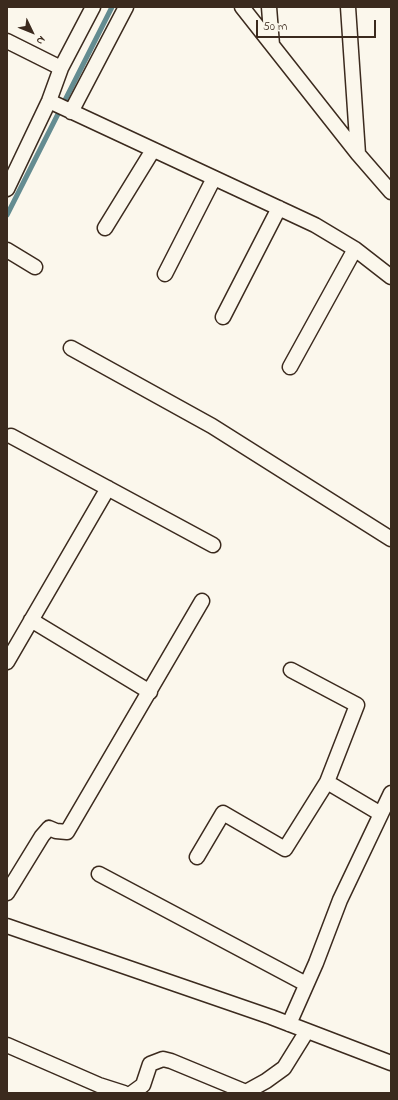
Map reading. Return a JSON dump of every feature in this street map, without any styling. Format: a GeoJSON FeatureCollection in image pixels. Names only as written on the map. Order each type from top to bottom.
{"type":"FeatureCollection","features":[{"type":"Feature","properties":{"kind":"street"},"geometry":{"type":"LineString","coordinates":[[60,107],[61,68],[93,7]]}},
{"type":"Feature","properties":{"kind":"street"},"geometry":{"type":"LineString","coordinates":[[7,189],[126,7]]}},
{"type":"Feature","properties":{"kind":"street"},"geometry":{"type":"LineString","coordinates":[[242,7],[358,154],[391,192]]}},
{"type":"Feature","properties":{"kind":"street"},"geometry":{"type":"LineString","coordinates":[[269,7],[272,45]]}},
{"type":"Feature","properties":{"kind":"street"},"geometry":{"type":"LineString","coordinates":[[348,7],[358,154]]}},
{"type":"Feature","properties":{"kind":"street"},"geometry":{"type":"LineString","coordinates":[[7,41],[61,68]]}},
{"type":"Feature","properties":{"kind":"street"},"geometry":{"type":"LineString","coordinates":[[60,107],[315,225],[355,249],[391,277]]}},
{"type":"Feature","properties":{"kind":"street"},"geometry":{"type":"LineString","coordinates":[[105,228],[153,150]]}},
{"type":"Feature","properties":{"kind":"street"},"geometry":{"type":"LineString","coordinates":[[165,274],[214,178]]}},
{"type":"Feature","properties":{"kind":"street"},"geometry":{"type":"LineString","coordinates":[[223,317],[279,208]]}},
{"type":"Feature","properties":{"kind":"street"},"geometry":{"type":"LineString","coordinates":[[290,367],[355,249]]}},
{"type":"Feature","properties":{"kind":"street"},"geometry":{"type":"LineString","coordinates":[[7,250],[35,267]]}},
{"type":"Feature","properties":{"kind":"street"},"geometry":{"type":"LineString","coordinates":[[71,348],[212,426],[391,539]]}},
{"type":"Feature","properties":{"kind":"street"},"geometry":{"type":"LineString","coordinates":[[11,436],[213,545]]}},
{"type":"Feature","properties":{"kind":"street"},"geometry":{"type":"LineString","coordinates":[[7,662],[108,488]]}},
{"type":"Feature","properties":{"kind":"street"},"geometry":{"type":"LineString","coordinates":[[7,893],[42,836],[49,828],[56,831],[68,832],[202,601]]}},
{"type":"Feature","properties":{"kind":"street"},"geometry":{"type":"LineString","coordinates":[[31,620],[150,692]]}},
{"type":"Feature","properties":{"kind":"street"},"geometry":{"type":"LineString","coordinates":[[197,857],[223,813],[285,849],[327,782],[356,704],[291,670]]}},
{"type":"Feature","properties":{"kind":"street"},"geometry":{"type":"LineString","coordinates":[[327,782],[381,814]]}},
{"type":"Feature","properties":{"kind":"street"},"geometry":{"type":"LineString","coordinates":[[289,1024],[340,900],[391,793]]}},
{"type":"Feature","properties":{"kind":"street"},"geometry":{"type":"LineString","coordinates":[[99,874],[306,984]]}},
{"type":"Feature","properties":{"kind":"street"},"geometry":{"type":"LineString","coordinates":[[7,926],[289,1024],[391,1063]]}},
{"type":"Feature","properties":{"kind":"street"},"geometry":{"type":"LineString","coordinates":[[132,1093],[143,1084],[150,1064],[163,1059],[246,1092],[266,1081],[284,1068],[307,1031]]}},
{"type":"Feature","properties":{"kind":"street"},"geometry":{"type":"LineString","coordinates":[[7,1045],[97,1089],[124,1093]]}},
{"type":"Feature","properties":{"kind":"waterway"},"geometry":{"type":"LineString","coordinates":[[7,215],[112,7]]}}]}
